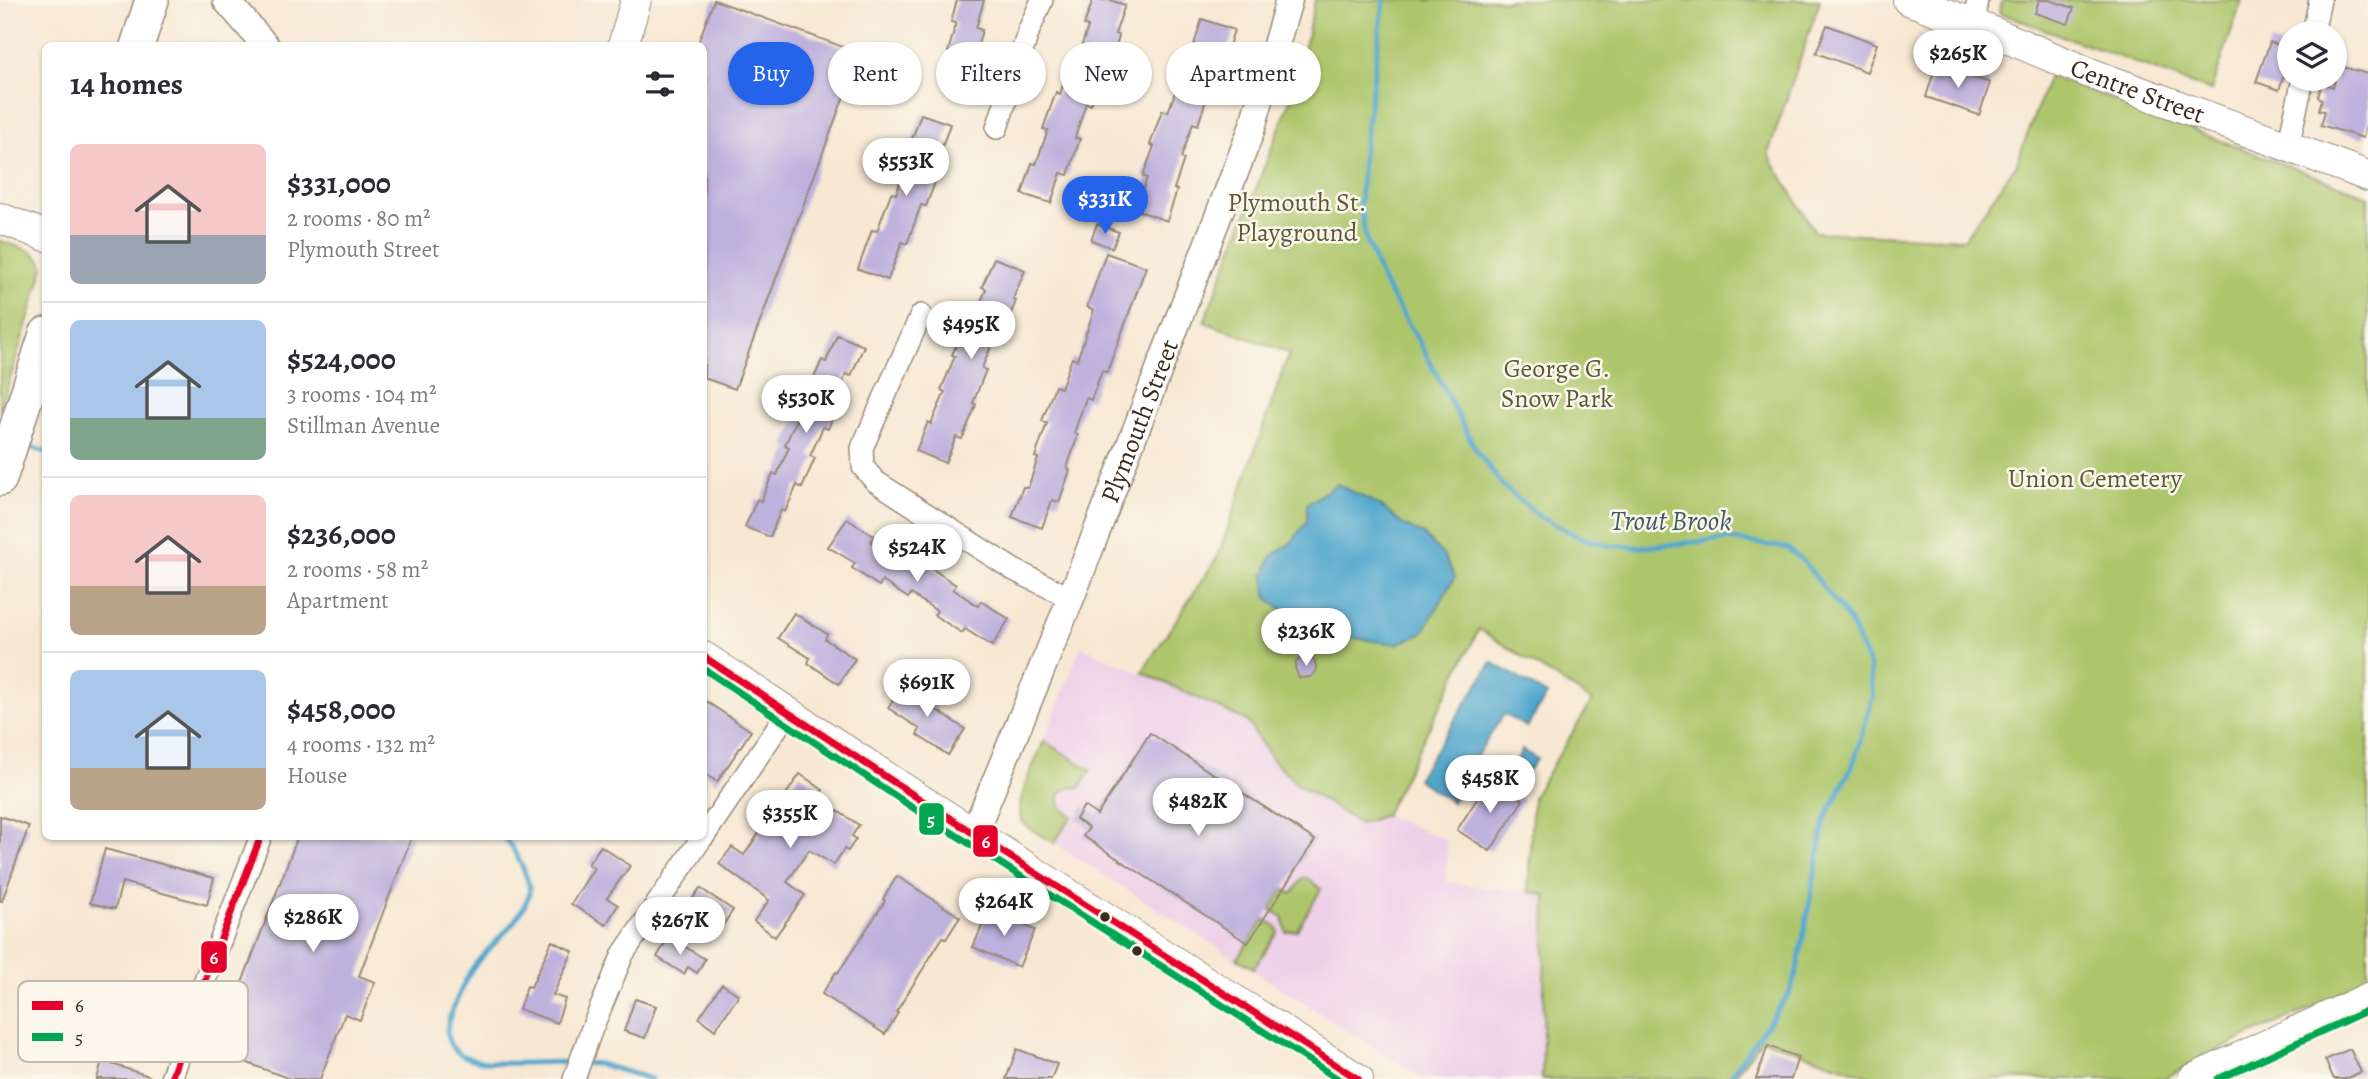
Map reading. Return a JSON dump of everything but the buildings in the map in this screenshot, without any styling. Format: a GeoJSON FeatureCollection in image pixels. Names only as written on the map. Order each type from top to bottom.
{"type":"FeatureCollection","features":[{"type":"Feature","properties":{"kind":"main road"},"geometry":{"type":"LineString","coordinates":[[138,42],[152,0]]}},
{"type":"Feature","properties":{"kind":"main road"},"geometry":{"type":"LineString","coordinates":[[624,42],[636,0]]}},
{"type":"Feature","properties":{"kind":"main road","name":"Centre Street"},"geometry":{"type":"LineString","coordinates":[[1908,0],[1976,12],[2087,72],[2368,176]]}},
{"type":"Feature","properties":{"kind":"main road"},"geometry":{"type":"LineString","coordinates":[[0,218],[42,234]]}},
{"type":"Feature","properties":{"kind":"main road"},"geometry":{"type":"LineString","coordinates":[[8,453],[42,347]]}},
{"type":"Feature","properties":{"kind":"main road"},"geometry":{"type":"LineString","coordinates":[[707,659],[974,834],[1358,1079]]}},
{"type":"Feature","properties":{"kind":"main road"},"geometry":{"type":"LineString","coordinates":[[2193,1079],[2368,998]]}},
{"type":"Feature","properties":{"kind":"street"},"geometry":{"type":"LineString","coordinates":[[226,0],[263,42]]}},
{"type":"Feature","properties":{"kind":"street"},"geometry":{"type":"LineString","coordinates":[[997,128],[1029,30],[1042,0]]}},
{"type":"Feature","properties":{"kind":"street","name":"Plymouth Street"},"geometry":{"type":"LineString","coordinates":[[974,834],[1071,598],[1251,131],[1289,0]]}},
{"type":"Feature","properties":{"kind":"street"},"geometry":{"type":"LineString","coordinates":[[2316,21],[2320,0]]}},
{"type":"Feature","properties":{"kind":"street"},"geometry":{"type":"LineString","coordinates":[[2288,146],[2300,91]]}},
{"type":"Feature","properties":{"kind":"street"},"geometry":{"type":"LineString","coordinates":[[921,315],[862,448],[863,467],[875,481],[1014,570],[1071,598]]}},
{"type":"Feature","properties":{"kind":"street"},"geometry":{"type":"LineString","coordinates":[[707,830],[787,712]]}},
{"type":"Feature","properties":{"kind":"street"},"geometry":{"type":"LineString","coordinates":[[205,981],[259,840]]}},
{"type":"Feature","properties":{"kind":"street"},"geometry":{"type":"LineString","coordinates":[[574,1079],[623,954],[700,840]]}},
{"type":"Feature","properties":{"kind":"street"},"geometry":{"type":"LineString","coordinates":[[171,1079],[177,1062]]}},
{"type":"Feature","properties":{"kind":"shaded area"},"geometry":{"type":"Polygon","coordinates":[[[1081,646],[1247,721],[1271,758],[1296,784],[1360,824],[1385,815],[1447,840],[1446,882],[1546,895],[1542,1079],[1423,1079],[1023,823],[1018,813],[1020,800],[1081,646]]]}},
{"type":"Feature","properties":{"kind":"green space"},"geometry":{"type":"Polygon","coordinates":[[[1315,0],[1820,0],[1768,154],[1815,232],[1964,239],[2016,165],[2049,76],[2368,196],[2368,984],[2245,1037],[2163,1079],[1879,1079],[1762,1039],[1732,1079],[1542,1079],[1546,895],[1528,892],[1533,797],[1592,701],[1479,629],[1385,815],[1360,824],[1297,784],[1271,758],[1247,721],[1142,672],[1218,556],[1289,353],[1204,322],[1288,105],[1321,105],[1321,42],[1306,42],[1315,0]]]}},
{"type":"Feature","properties":{"kind":"green space"},"geometry":{"type":"Polygon","coordinates":[[[2002,0],[2242,0],[2211,91],[2000,13],[2002,0]]]}},
{"type":"Feature","properties":{"kind":"green space"},"geometry":{"type":"Polygon","coordinates":[[[0,241],[32,252],[42,263],[42,274],[0,412],[0,241]]]}},
{"type":"Feature","properties":{"kind":"green space"},"geometry":{"type":"Polygon","coordinates":[[[1044,741],[1091,770],[1080,788],[1072,787],[1060,793],[1059,801],[1062,807],[1072,816],[1054,843],[1028,827],[1020,814],[1023,793],[1044,741]]]}},
{"type":"Feature","properties":{"kind":"green space"},"geometry":{"type":"Polygon","coordinates":[[[1303,878],[1321,889],[1297,930],[1286,932],[1283,917],[1270,909],[1283,889],[1292,894],[1303,878]]]}},
{"type":"Feature","properties":{"kind":"green space"},"geometry":{"type":"Polygon","coordinates":[[[1264,919],[1277,927],[1278,932],[1254,968],[1237,959],[1264,919]]]}},
{"type":"Feature","properties":{"kind":"water"},"geometry":{"type":"Polygon","coordinates":[[[1337,484],[1381,506],[1402,524],[1424,535],[1443,555],[1455,577],[1422,634],[1396,644],[1330,635],[1296,621],[1267,598],[1264,577],[1271,557],[1292,542],[1307,521],[1307,504],[1337,484]]]}},
{"type":"Feature","properties":{"kind":"water"},"geometry":{"type":"Polygon","coordinates":[[[1492,662],[1547,695],[1527,727],[1504,714],[1453,792],[1456,795],[1452,802],[1417,779],[1492,662]]]}},
{"type":"Feature","properties":{"kind":"water"},"geometry":{"type":"Polygon","coordinates":[[[1522,750],[1537,759],[1518,789],[1503,779],[1522,750]]]}},
{"type":"Feature","properties":{"kind":"waterway","name":"Trout Brook"},"geometry":{"type":"LineString","coordinates":[[1384,0],[1363,154],[1360,205],[1366,240],[1383,282],[1420,343],[1476,450],[1503,486],[1540,517],[1579,537],[1610,546],[1644,547],[1729,539],[1787,548],[1804,562],[1849,620],[1869,665],[1873,696],[1854,762],[1825,820],[1797,971],[1790,992],[1728,1079]]}},
{"type":"Feature","properties":{"kind":"waterway"},"geometry":{"type":"LineString","coordinates":[[24,445],[42,451]]}},
{"type":"Feature","properties":{"kind":"waterway"},"geometry":{"type":"LineString","coordinates":[[506,840],[521,864],[528,881],[529,894],[513,923],[469,973],[448,1022],[448,1039],[458,1053],[480,1061],[576,1063]]}},
{"type":"Feature","properties":{"kind":"waterway"},"geometry":{"type":"LineString","coordinates":[[585,1063],[599,1064],[651,1079]]}},
{"type":"Feature","properties":{"kind":"transit line","name":"6"},"geometry":{"type":"LineString","coordinates":[[707,659],[915,796],[1358,1079]]}},
{"type":"Feature","properties":{"kind":"transit line","name":"5"},"geometry":{"type":"LineString","coordinates":[[707,671],[909,805],[1338,1079]]}},
{"type":"Feature","properties":{"kind":"transit line","name":"6"},"geometry":{"type":"LineString","coordinates":[[205,981],[259,840]]}},
{"type":"Feature","properties":{"kind":"transit line","name":"5"},"geometry":{"type":"LineString","coordinates":[[2218,1079],[2368,1010]]}},
{"type":"Feature","properties":{"kind":"transit line","name":"6"},"geometry":{"type":"LineString","coordinates":[[171,1079],[177,1062]]}},
{"type":"Feature","properties":{"kind":"park label","name":"Plymouth St. Playground"},"geometry":{"type":"Point","coordinates":[1297,217]}},
{"type":"Feature","properties":{"kind":"park label","name":"George G. Snow Park"},"geometry":{"type":"Point","coordinates":[1557,383]}},
{"type":"Feature","properties":{"kind":"park label","name":"Union Cemetery"},"geometry":{"type":"Point","coordinates":[2095,478]}}]}
